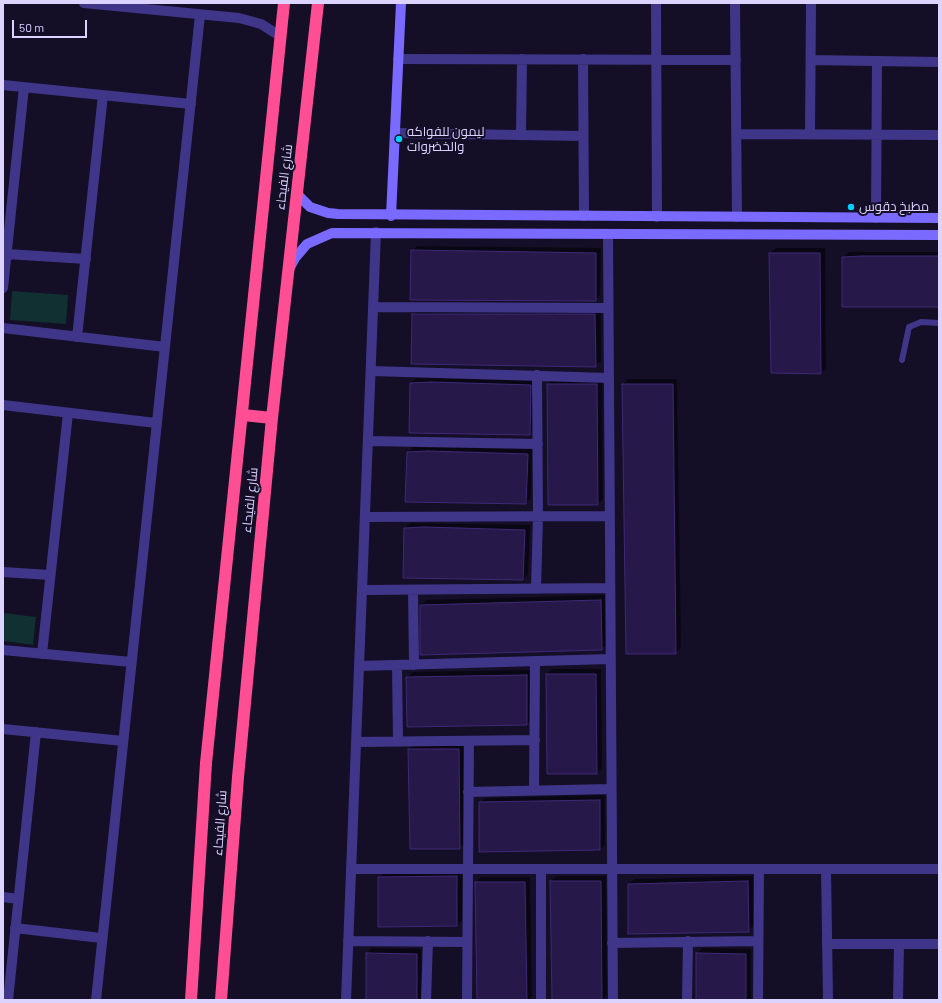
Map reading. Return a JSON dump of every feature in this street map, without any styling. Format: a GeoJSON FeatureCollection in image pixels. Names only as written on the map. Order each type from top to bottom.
{"type":"FeatureCollection","features":[{"type":"Feature","properties":{"kind":"highway","name":"شارع الفيحاء"},"geometry":{"type":"LineString","coordinates":[[190,1000],[206,762],[243,415],[260,222],[284,3]]}},
{"type":"Feature","properties":{"kind":"highway","name":"شارع الفيحاء"},"geometry":{"type":"LineString","coordinates":[[221,1000],[238,777],[272,418],[318,3]]}},
{"type":"Feature","properties":{"kind":"highway"},"geometry":{"type":"LineString","coordinates":[[243,415],[272,418]]}},
{"type":"Feature","properties":{"kind":"street"},"geometry":{"type":"LineString","coordinates":[[84,3],[250,20],[271,29],[280,36]]}},
{"type":"Feature","properties":{"kind":"street"},"geometry":{"type":"LineString","coordinates":[[391,216],[401,3]]}},
{"type":"Feature","properties":{"kind":"street"},"geometry":{"type":"LineString","coordinates":[[656,3],[657,217]]}},
{"type":"Feature","properties":{"kind":"street"},"geometry":{"type":"LineString","coordinates":[[735,3],[737,217]]}},
{"type":"Feature","properties":{"kind":"street"},"geometry":{"type":"LineString","coordinates":[[810,134],[812,3]]}},
{"type":"Feature","properties":{"kind":"street"},"geometry":{"type":"LineString","coordinates":[[96,1000],[101,938],[200,15]]}},
{"type":"Feature","properties":{"kind":"street"},"geometry":{"type":"LineString","coordinates":[[398,59],[736,60]]}},
{"type":"Feature","properties":{"kind":"street"},"geometry":{"type":"LineString","coordinates":[[521,134],[522,59]]}},
{"type":"Feature","properties":{"kind":"street"},"geometry":{"type":"LineString","coordinates":[[583,59],[584,216]]}},
{"type":"Feature","properties":{"kind":"street"},"geometry":{"type":"LineString","coordinates":[[811,60],[939,62]]}},
{"type":"Feature","properties":{"kind":"street"},"geometry":{"type":"LineString","coordinates":[[876,218],[877,61]]}},
{"type":"Feature","properties":{"kind":"street"},"geometry":{"type":"LineString","coordinates":[[3,85],[190,104]]}},
{"type":"Feature","properties":{"kind":"street"},"geometry":{"type":"LineString","coordinates":[[3,288],[24,87]]}},
{"type":"Feature","properties":{"kind":"street"},"geometry":{"type":"LineString","coordinates":[[78,337],[103,95]]}},
{"type":"Feature","properties":{"kind":"street"},"geometry":{"type":"LineString","coordinates":[[395,132],[583,136]]}},
{"type":"Feature","properties":{"kind":"street"},"geometry":{"type":"LineString","coordinates":[[736,134],[939,135]]}},
{"type":"Feature","properties":{"kind":"street"},"geometry":{"type":"LineString","coordinates":[[296,193],[310,206],[328,214],[391,216],[939,218]]}},
{"type":"Feature","properties":{"kind":"street"},"geometry":{"type":"LineString","coordinates":[[519,234],[520,216]]}},
{"type":"Feature","properties":{"kind":"street"},"geometry":{"type":"LineString","coordinates":[[346,1000],[376,232]]}},
{"type":"Feature","properties":{"kind":"street"},"geometry":{"type":"LineString","coordinates":[[287,274],[301,250],[307,244],[332,233],[939,235]]}},
{"type":"Feature","properties":{"kind":"street"},"geometry":{"type":"LineString","coordinates":[[608,234],[613,1000]]}},
{"type":"Feature","properties":{"kind":"street"},"geometry":{"type":"LineString","coordinates":[[7,254],[86,260]]}},
{"type":"Feature","properties":{"kind":"street"},"geometry":{"type":"LineString","coordinates":[[373,307],[608,308]]}},
{"type":"Feature","properties":{"kind":"street"},"geometry":{"type":"LineString","coordinates":[[3,328],[165,347]]}},
{"type":"Feature","properties":{"kind":"street"},"geometry":{"type":"LineString","coordinates":[[370,371],[609,378]]}},
{"type":"Feature","properties":{"kind":"street"},"geometry":{"type":"LineString","coordinates":[[536,589],[538,516],[537,376]]}},
{"type":"Feature","properties":{"kind":"street"},"geometry":{"type":"LineString","coordinates":[[3,405],[156,423]]}},
{"type":"Feature","properties":{"kind":"street"},"geometry":{"type":"LineString","coordinates":[[42,654],[68,413]]}},
{"type":"Feature","properties":{"kind":"street"},"geometry":{"type":"LineString","coordinates":[[368,441],[538,444]]}},
{"type":"Feature","properties":{"kind":"street"},"geometry":{"type":"LineString","coordinates":[[365,517],[610,516]]}},
{"type":"Feature","properties":{"kind":"street"},"geometry":{"type":"LineString","coordinates":[[3,572],[50,575]]}},
{"type":"Feature","properties":{"kind":"street"},"geometry":{"type":"LineString","coordinates":[[362,590],[610,588]]}},
{"type":"Feature","properties":{"kind":"street"},"geometry":{"type":"LineString","coordinates":[[413,590],[414,665]]}},
{"type":"Feature","properties":{"kind":"street"},"geometry":{"type":"LineString","coordinates":[[3,650],[131,662]]}},
{"type":"Feature","properties":{"kind":"street"},"geometry":{"type":"LineString","coordinates":[[359,666],[610,659]]}},
{"type":"Feature","properties":{"kind":"street"},"geometry":{"type":"LineString","coordinates":[[534,791],[535,661]]}},
{"type":"Feature","properties":{"kind":"street"},"geometry":{"type":"LineString","coordinates":[[397,665],[398,742]]}},
{"type":"Feature","properties":{"kind":"street"},"geometry":{"type":"LineString","coordinates":[[3,729],[123,741]]}},
{"type":"Feature","properties":{"kind":"street"},"geometry":{"type":"LineString","coordinates":[[8,1000],[7,969],[15,928],[36,732]]}},
{"type":"Feature","properties":{"kind":"street"},"geometry":{"type":"LineString","coordinates":[[356,742],[535,740]]}},
{"type":"Feature","properties":{"kind":"street"},"geometry":{"type":"LineString","coordinates":[[467,1000],[469,741]]}},
{"type":"Feature","properties":{"kind":"street"},"geometry":{"type":"LineString","coordinates":[[468,792],[611,789]]}},
{"type":"Feature","properties":{"kind":"street"},"geometry":{"type":"LineString","coordinates":[[351,869],[939,869]]}},
{"type":"Feature","properties":{"kind":"street"},"geometry":{"type":"LineString","coordinates":[[541,869],[541,1000]]}},
{"type":"Feature","properties":{"kind":"street"},"geometry":{"type":"LineString","coordinates":[[758,1000],[759,869]]}},
{"type":"Feature","properties":{"kind":"street"},"geometry":{"type":"LineString","coordinates":[[826,869],[828,1000]]}},
{"type":"Feature","properties":{"kind":"street"},"geometry":{"type":"LineString","coordinates":[[3,897],[18,899]]}},
{"type":"Feature","properties":{"kind":"street"},"geometry":{"type":"LineString","coordinates":[[15,928],[101,938]]}},
{"type":"Feature","properties":{"kind":"street"},"geometry":{"type":"LineString","coordinates":[[348,941],[467,942]]}},
{"type":"Feature","properties":{"kind":"street"},"geometry":{"type":"LineString","coordinates":[[426,1000],[428,941]]}},
{"type":"Feature","properties":{"kind":"street"},"geometry":{"type":"LineString","coordinates":[[687,1000],[688,941]]}},
{"type":"Feature","properties":{"kind":"street"},"geometry":{"type":"LineString","coordinates":[[612,943],[758,941]]}},
{"type":"Feature","properties":{"kind":"street"},"geometry":{"type":"LineString","coordinates":[[827,944],[939,944]]}},
{"type":"Feature","properties":{"kind":"street"},"geometry":{"type":"LineString","coordinates":[[898,1000],[899,944]]}},
{"type":"Feature","properties":{"kind":"lane"},"geometry":{"type":"LineString","coordinates":[[902,360],[909,327],[921,322],[939,323]]}},
{"type":"Feature","properties":{"kind":"green space"},"geometry":{"type":"Polygon","coordinates":[[[12,291],[68,295],[66,324],[10,320],[12,291]]]}},
{"type":"Feature","properties":{"kind":"green space"},"geometry":{"type":"Polygon","coordinates":[[[3,613],[36,617],[33,645],[3,641],[3,613]]]}},
{"type":"Feature","properties":{"kind":"building"},"geometry":{"type":"Polygon","coordinates":[[[411,250],[596,253],[596,301],[410,300],[411,250]]]}},
{"type":"Feature","properties":{"kind":"building"},"geometry":{"type":"Polygon","coordinates":[[[769,253],[820,253],[821,374],[771,373],[769,253]]]}},
{"type":"Feature","properties":{"kind":"building"},"geometry":{"type":"Polygon","coordinates":[[[939,256],[939,307],[842,307],[842,257],[939,256]]]}},
{"type":"Feature","properties":{"kind":"building"},"geometry":{"type":"Polygon","coordinates":[[[412,314],[595,314],[596,367],[411,364],[412,314]]]}},
{"type":"Feature","properties":{"kind":"building"},"geometry":{"type":"Polygon","coordinates":[[[431,382],[531,385],[530,435],[409,433],[410,383],[431,382]]]}},
{"type":"Feature","properties":{"kind":"building"},"geometry":{"type":"Polygon","coordinates":[[[547,384],[597,384],[598,505],[548,505],[547,384]]]}},
{"type":"Feature","properties":{"kind":"building"},"geometry":{"type":"Polygon","coordinates":[[[622,384],[673,384],[676,654],[626,654],[622,384]]]}},
{"type":"Feature","properties":{"kind":"building"},"geometry":{"type":"Polygon","coordinates":[[[428,451],[528,454],[526,504],[405,502],[407,452],[428,451]]]}},
{"type":"Feature","properties":{"kind":"building"},"geometry":{"type":"Polygon","coordinates":[[[425,527],[525,530],[523,580],[403,578],[404,528],[425,527]]]}},
{"type":"Feature","properties":{"kind":"building"},"geometry":{"type":"Polygon","coordinates":[[[601,600],[602,650],[420,655],[420,605],[601,600]]]}},
{"type":"Feature","properties":{"kind":"building"},"geometry":{"type":"Polygon","coordinates":[[[546,674],[596,674],[597,774],[547,774],[546,674]]]}},
{"type":"Feature","properties":{"kind":"building"},"geometry":{"type":"Polygon","coordinates":[[[527,675],[527,725],[407,727],[406,677],[527,675]]]}},
{"type":"Feature","properties":{"kind":"building"},"geometry":{"type":"Polygon","coordinates":[[[408,749],[459,749],[460,849],[410,849],[408,749]]]}},
{"type":"Feature","properties":{"kind":"building"},"geometry":{"type":"Polygon","coordinates":[[[600,800],[600,850],[479,852],[479,802],[600,800]]]}},
{"type":"Feature","properties":{"kind":"building"},"geometry":{"type":"Polygon","coordinates":[[[457,876],[457,926],[378,927],[378,877],[457,876]]]}},
{"type":"Feature","properties":{"kind":"building"},"geometry":{"type":"Polygon","coordinates":[[[550,881],[601,881],[602,1000],[552,1000],[550,881]]]}},
{"type":"Feature","properties":{"kind":"building"},"geometry":{"type":"Polygon","coordinates":[[[748,881],[749,932],[628,934],[628,884],[748,881]]]}},
{"type":"Feature","properties":{"kind":"building"},"geometry":{"type":"Polygon","coordinates":[[[475,882],[525,882],[527,1000],[477,1000],[475,882]]]}},
{"type":"Feature","properties":{"kind":"building"},"geometry":{"type":"Polygon","coordinates":[[[366,953],[417,954],[417,1000],[366,1000],[366,953]]]}},
{"type":"Feature","properties":{"kind":"building"},"geometry":{"type":"Polygon","coordinates":[[[696,953],[746,954],[746,1000],[696,1000],[696,953]]]}},
{"type":"Feature","properties":{"kind":"place","name":"ليمون للفواكه والخضروات"},"geometry":{"type":"Point","coordinates":[399,139]}},
{"type":"Feature","properties":{"kind":"place","name":"مطبخ دقوس"},"geometry":{"type":"Point","coordinates":[851,207]}}]}
